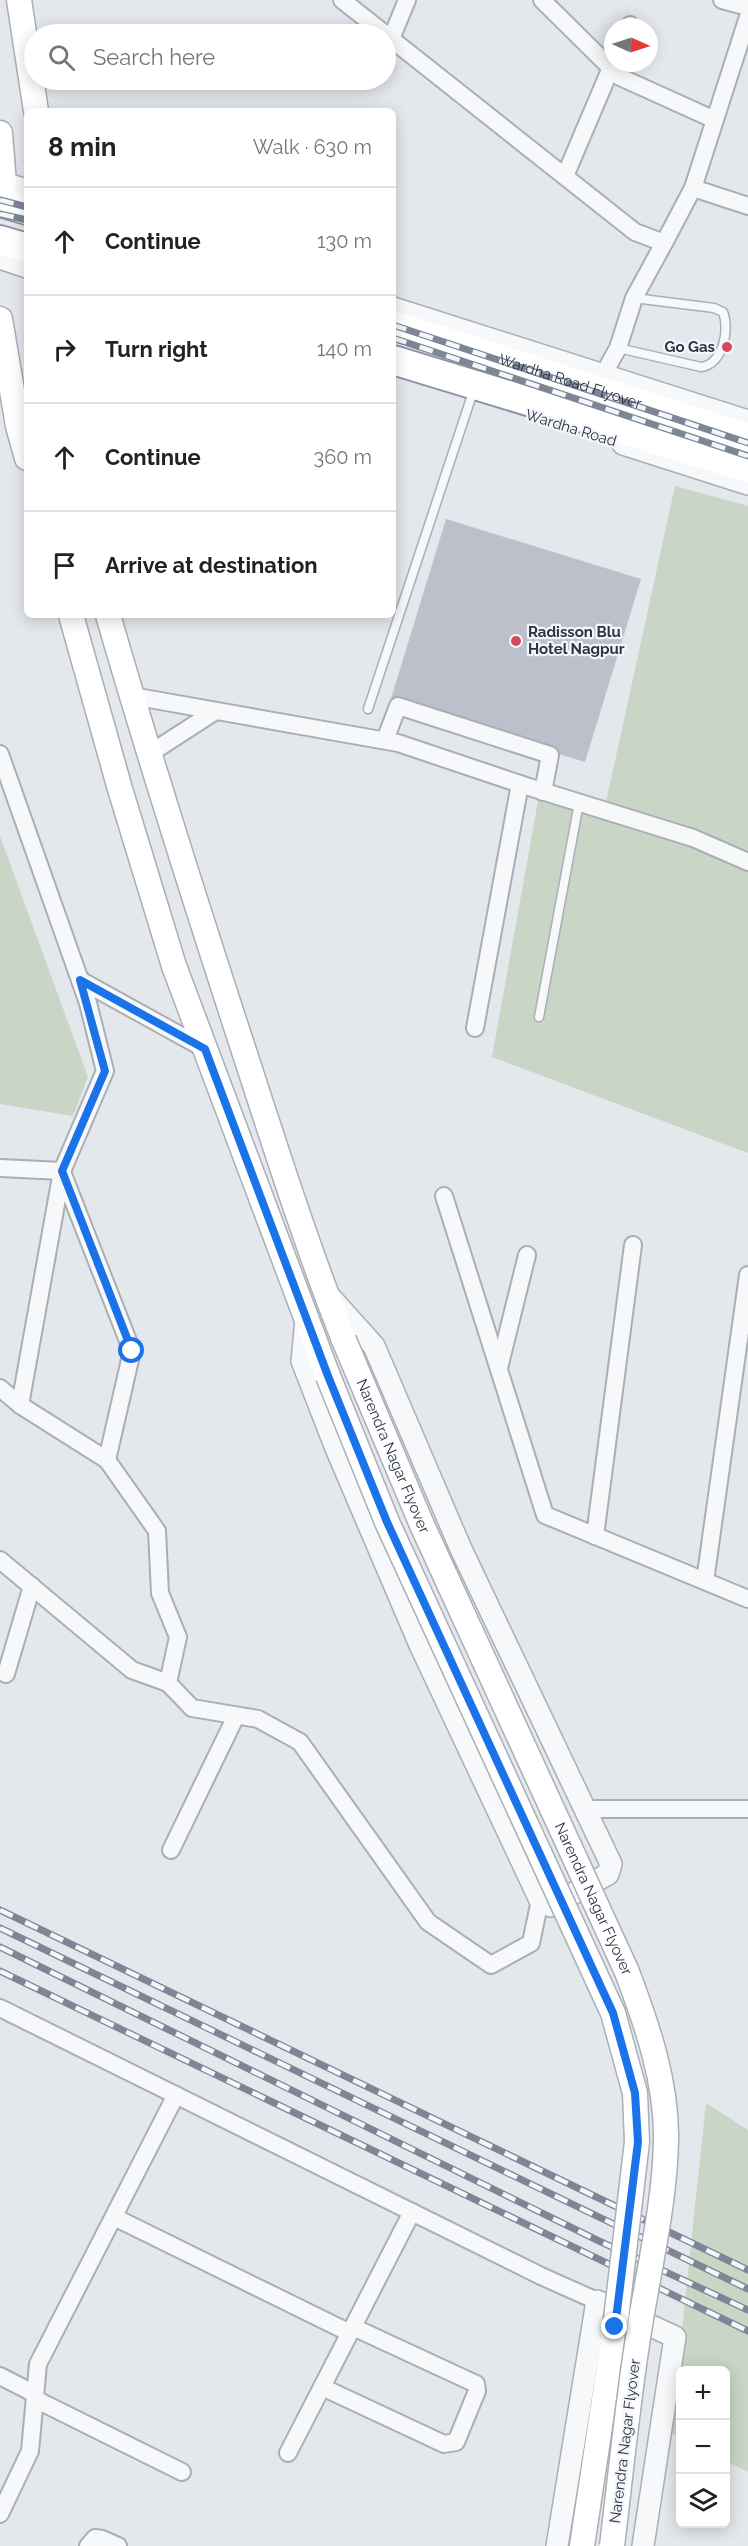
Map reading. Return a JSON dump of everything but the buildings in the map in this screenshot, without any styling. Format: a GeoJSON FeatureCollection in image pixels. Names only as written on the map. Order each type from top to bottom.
{"type":"FeatureCollection","features":[{"type":"Feature","properties":{"kind":"highway"},"geometry":{"type":"LineString","coordinates":[[1,192],[24,208]]}},
{"type":"Feature","properties":{"kind":"highway"},"geometry":{"type":"LineString","coordinates":[[0,240],[24,247]]}},
{"type":"Feature","properties":{"kind":"highway","name":"Wardha Road Flyover"},"geometry":{"type":"LineString","coordinates":[[396,326],[748,438]]}},
{"type":"Feature","properties":{"kind":"highway","name":"Wardha Road Flyover"},"geometry":{"type":"LineString","coordinates":[[396,361],[748,468]]}},
{"type":"Feature","properties":{"kind":"main road"},"geometry":{"type":"LineString","coordinates":[[19,0],[24,33]]}},
{"type":"Feature","properties":{"kind":"main road"},"geometry":{"type":"LineString","coordinates":[[33,90],[36,108]]}},
{"type":"Feature","properties":{"kind":"main road"},"geometry":{"type":"LineString","coordinates":[[0,133],[1,192]]}},
{"type":"Feature","properties":{"kind":"main road"},"geometry":{"type":"LineString","coordinates":[[0,319],[18,426],[24,447]]}},
{"type":"Feature","properties":{"kind":"main road","name":"Narendra Nagar Flyover"},"geometry":{"type":"LineString","coordinates":[[72,618],[120,789],[171,955],[306,1319],[387,1522],[613,2013],[635,2093],[638,2142],[615,2327],[582,2546]]}},
{"type":"Feature","properties":{"kind":"main road","name":"Narendra Nagar Flyover"},"geometry":{"type":"LineString","coordinates":[[109,618],[185,873],[325,1292],[422,1525],[627,1972],[649,2030],[661,2088],[666,2139],[662,2189],[634,2366],[612,2546]]}},
{"type":"Feature","properties":{"kind":"street"},"geometry":{"type":"LineString","coordinates":[[342,0],[372,24]]}},
{"type":"Feature","properties":{"kind":"street"},"geometry":{"type":"LineString","coordinates":[[396,27],[407,0]]}},
{"type":"Feature","properties":{"kind":"street"},"geometry":{"type":"LineString","coordinates":[[542,0],[604,58]]}},
{"type":"Feature","properties":{"kind":"street"},"geometry":{"type":"LineString","coordinates":[[722,0],[748,7]]}},
{"type":"Feature","properties":{"kind":"street"},"geometry":{"type":"LineString","coordinates":[[603,375],[618,348],[634,298],[693,188],[748,18]]}},
{"type":"Feature","properties":{"kind":"street"},"geometry":{"type":"LineString","coordinates":[[396,43],[635,232],[664,243]]}},
{"type":"Feature","properties":{"kind":"street"},"geometry":{"type":"LineString","coordinates":[[565,176],[609,72]]}},
{"type":"Feature","properties":{"kind":"street"},"geometry":{"type":"LineString","coordinates":[[616,72],[620,77],[715,120]]}},
{"type":"Feature","properties":{"kind":"street"},"geometry":{"type":"LineString","coordinates":[[693,188],[748,206]]}},
{"type":"Feature","properties":{"kind":"street"},"geometry":{"type":"LineString","coordinates":[[1,192],[24,190]]}},
{"type":"Feature","properties":{"kind":"street"},"geometry":{"type":"LineString","coordinates":[[0,258],[24,266]]}},
{"type":"Feature","properties":{"kind":"street"},"geometry":{"type":"LineString","coordinates":[[396,309],[748,421]]}},
{"type":"Feature","properties":{"kind":"street","name":"Wardha Road"},"geometry":{"type":"LineString","coordinates":[[396,376],[748,484]]}},
{"type":"Feature","properties":{"kind":"street"},"geometry":{"type":"LineString","coordinates":[[132,696],[385,740],[693,838],[748,862]]}},
{"type":"Feature","properties":{"kind":"street"},"geometry":{"type":"LineString","coordinates":[[385,740],[398,706],[528,748],[550,756],[543,792]]}},
{"type":"Feature","properties":{"kind":"street"},"geometry":{"type":"LineString","coordinates":[[149,754],[214,712]]}},
{"type":"Feature","properties":{"kind":"street"},"geometry":{"type":"LineString","coordinates":[[0,754],[80,980],[105,1071],[62,1171],[20,1405]]}},
{"type":"Feature","properties":{"kind":"street"},"geometry":{"type":"LineString","coordinates":[[475,1028],[520,784]]}},
{"type":"Feature","properties":{"kind":"street"},"geometry":{"type":"LineString","coordinates":[[80,980],[205,1049]]}},
{"type":"Feature","properties":{"kind":"street"},"geometry":{"type":"LineString","coordinates":[[0,1168],[62,1171]]}},
{"type":"Feature","properties":{"kind":"street"},"geometry":{"type":"LineString","coordinates":[[62,1171],[132,1351],[107,1460]]}},
{"type":"Feature","properties":{"kind":"street"},"geometry":{"type":"LineString","coordinates":[[444,1196],[545,1515],[748,1599]]}},
{"type":"Feature","properties":{"kind":"street"},"geometry":{"type":"LineString","coordinates":[[595,1536],[633,1245]]}},
{"type":"Feature","properties":{"kind":"street"},"geometry":{"type":"LineString","coordinates":[[498,1369],[527,1256]]}},
{"type":"Feature","properties":{"kind":"street"},"geometry":{"type":"LineString","coordinates":[[705,1581],[748,1275]]}},
{"type":"Feature","properties":{"kind":"street"},"geometry":{"type":"LineString","coordinates":[[306,1319],[302,1360],[335,1446],[425,1656],[540,1900],[551,1906],[608,1874],[611,1864],[466,1559],[375,1346],[325,1292]]}},
{"type":"Feature","properties":{"kind":"street"},"geometry":{"type":"LineString","coordinates":[[0,1388],[20,1405],[107,1460],[157,1531],[160,1593],[178,1637],[168,1683]]}},
{"type":"Feature","properties":{"kind":"street"},"geometry":{"type":"LineString","coordinates":[[0,1560],[132,1670],[168,1683],[192,1708],[258,1719],[300,1742],[428,1922],[491,1965],[531,1943],[540,1900]]}},
{"type":"Feature","properties":{"kind":"street"},"geometry":{"type":"LineString","coordinates":[[6,1674],[32,1586]]}},
{"type":"Feature","properties":{"kind":"street"},"geometry":{"type":"LineString","coordinates":[[171,1850],[236,1716]]}},
{"type":"Feature","properties":{"kind":"street"},"geometry":{"type":"LineString","coordinates":[[586,1809],[748,1809]]}},
{"type":"Feature","properties":{"kind":"street"},"geometry":{"type":"LineString","coordinates":[[0,2008],[412,2212],[675,2337],[643,2546]]}},
{"type":"Feature","properties":{"kind":"street"},"geometry":{"type":"LineString","coordinates":[[0,2514],[30,2451],[38,2364],[176,2095]]}},
{"type":"Feature","properties":{"kind":"street"},"geometry":{"type":"LineString","coordinates":[[288,2453],[412,2212]]}},
{"type":"Feature","properties":{"kind":"street"},"geometry":{"type":"LineString","coordinates":[[114,2217],[351,2330],[476,2384],[477,2391],[456,2442],[444,2444],[322,2387]]}},
{"type":"Feature","properties":{"kind":"street"},"geometry":{"type":"LineString","coordinates":[[557,2546],[597,2301]]}},
{"type":"Feature","properties":{"kind":"street"},"geometry":{"type":"LineString","coordinates":[[0,2376],[35,2397],[182,2472]]}},
{"type":"Feature","properties":{"kind":"street"},"geometry":{"type":"LineString","coordinates":[[88,2546],[95,2538],[118,2546]]}},
{"type":"Feature","properties":{"kind":"lane"},"geometry":{"type":"LineString","coordinates":[[618,348],[701,367],[710,366],[717,360],[728,324],[723,312],[714,308],[634,298]]}},
{"type":"Feature","properties":{"kind":"lane"},"geometry":{"type":"LineString","coordinates":[[368,709],[471,398]]}},
{"type":"Feature","properties":{"kind":"lane"},"geometry":{"type":"LineString","coordinates":[[539,1017],[579,803]]}},
{"type":"Feature","properties":{"kind":"green space"},"geometry":{"type":"Polygon","coordinates":[[[675,486],[748,506],[748,1153],[492,1057],[538,801],[605,807],[675,486]]]}},
{"type":"Feature","properties":{"kind":"green space"},"geometry":{"type":"Polygon","coordinates":[[[0,836],[88,1077],[73,1116],[0,1104],[0,836]]]}},
{"type":"Feature","properties":{"kind":"green space"},"geometry":{"type":"Polygon","coordinates":[[[706,2103],[748,2130],[748,2472],[730,2463],[730,2366],[678,2366],[706,2103]]]}},
{"type":"Feature","properties":{"kind":"green space"},"geometry":{"type":"Polygon","coordinates":[[[676,2386],[676,2436],[671,2433],[676,2386]]]}},
{"type":"Feature","properties":{"kind":"railway"},"geometry":{"type":"LineString","coordinates":[[0,200],[24,206]]}},
{"type":"Feature","properties":{"kind":"railway"},"geometry":{"type":"LineString","coordinates":[[0,214],[24,219]]}},
{"type":"Feature","properties":{"kind":"railway"},"geometry":{"type":"LineString","coordinates":[[396,326],[748,443]]}},
{"type":"Feature","properties":{"kind":"railway"},"geometry":{"type":"LineString","coordinates":[[396,339],[748,456]]}},
{"type":"Feature","properties":{"kind":"railway"},"geometry":{"type":"LineString","coordinates":[[0,1910],[748,2270]]}},
{"type":"Feature","properties":{"kind":"railway"},"geometry":{"type":"LineString","coordinates":[[0,1928],[748,2289]]}},
{"type":"Feature","properties":{"kind":"railway"},"geometry":{"type":"LineString","coordinates":[[0,1947],[599,2241],[748,2310]]}},
{"type":"Feature","properties":{"kind":"railway"},"geometry":{"type":"LineString","coordinates":[[0,1971],[748,2331]]}},
{"type":"Feature","properties":{"kind":"place","name":"Go Gas"},"geometry":{"type":"Point","coordinates":[727,347]}},
{"type":"Feature","properties":{"kind":"place","name":"Radisson Blu Hotel Nagpur"},"geometry":{"type":"Point","coordinates":[516,641]}},
{"type":"Feature","properties":{"kind":"route"},"geometry":{"type":"LineString","coordinates":[[132,1351],[62,1171],[105,1071],[80,980],[205,1049],[306,1319],[387,1522],[613,2013],[635,2093],[638,2142],[615,2327]]}}]}
